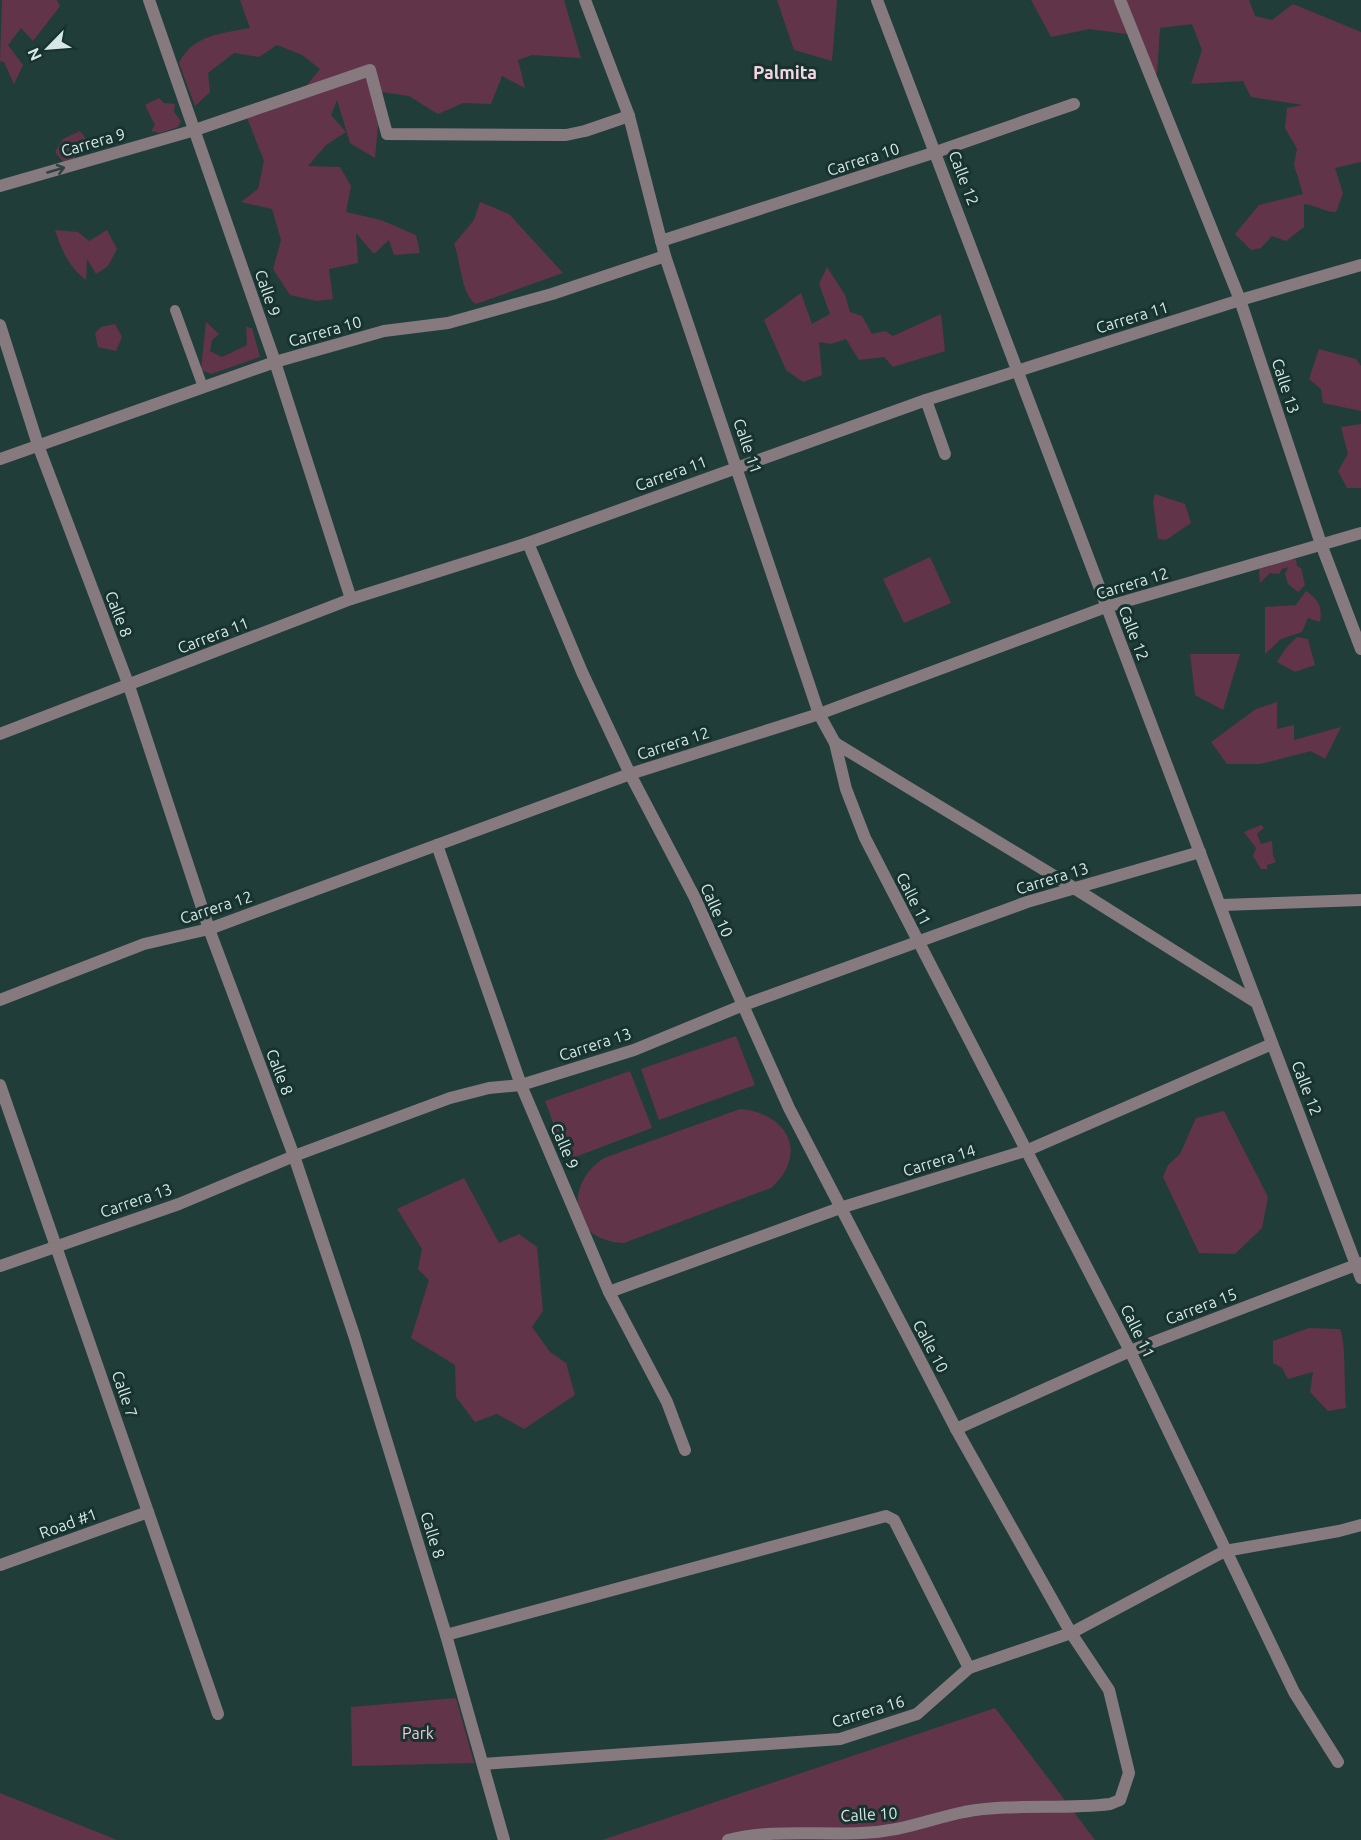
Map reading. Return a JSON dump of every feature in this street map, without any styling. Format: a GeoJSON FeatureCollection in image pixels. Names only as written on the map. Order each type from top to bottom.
{"type":"FeatureCollection","features":[{"type":"Feature","properties":{"kind":"street","name":"Calle 9"},"geometry":{"type":"LineString","coordinates":[[149,0],[275,362],[351,599]]}},
{"type":"Feature","properties":{"kind":"street","name":"Calle 11"},"geometry":{"type":"LineString","coordinates":[[585,0],[629,116],[665,256],[738,466],[819,714],[835,743],[846,789],[865,838],[917,942],[1028,1150],[1130,1352],[1294,1692],[1338,1762]]}},
{"type":"Feature","properties":{"kind":"street","name":"Calle 12"},"geometry":{"type":"LineString","coordinates":[[877,0],[1019,370],[1106,607],[1222,905],[1272,1044],[1359,1264],[1361,1278]]}},
{"type":"Feature","properties":{"kind":"street","name":"Calle 13"},"geometry":{"type":"LineString","coordinates":[[1120,0],[1176,135],[1240,300],[1322,544],[1361,649]]}},
{"type":"Feature","properties":{"kind":"street","name":"Carrera 9"},"geometry":{"type":"LineString","coordinates":[[0,186],[195,130],[370,70],[387,134],[566,135],[585,132],[629,116]]}},
{"type":"Feature","properties":{"kind":"street","name":"Carrera 10"},"geometry":{"type":"LineString","coordinates":[[661,241],[936,152],[1074,104]]}},
{"type":"Feature","properties":{"kind":"street","name":"Carrera 10"},"geometry":{"type":"LineString","coordinates":[[0,459],[275,362],[384,331],[448,323],[552,294],[665,256]]}},
{"type":"Feature","properties":{"kind":"street","name":"Carrera 11"},"geometry":{"type":"LineString","coordinates":[[0,734],[351,599],[528,543],[926,400],[1240,300],[1361,265]]}},
{"type":"Feature","properties":{"kind":"street","name":"Calle 8"},"geometry":{"type":"LineString","coordinates":[[0,325],[38,446],[129,686],[209,929],[294,1156],[354,1335],[447,1635],[504,1840]]}},
{"type":"Feature","properties":{"kind":"street"},"geometry":{"type":"LineString","coordinates":[[926,400],[945,454]]}},
{"type":"Feature","properties":{"kind":"street","name":"Carrera 12"},"geometry":{"type":"LineString","coordinates":[[0,1000],[144,944],[209,929],[630,774],[819,714],[1106,607],[1361,533]]}},
{"type":"Feature","properties":{"kind":"street","name":"Calle 10"},"geometry":{"type":"LineString","coordinates":[[528,543],[582,672],[630,774],[695,898],[741,1006],[840,1208],[956,1428],[1071,1633],[1109,1690],[1129,1773],[1120,1800],[1110,1804],[1090,1807],[1030,1807],[964,1812],[904,1829],[860,1833],[753,1835],[728,1840]]}},
{"type":"Feature","properties":{"kind":"street"},"geometry":{"type":"LineString","coordinates":[[835,743],[1074,888],[1257,1004]]}},
{"type":"Feature","properties":{"kind":"street","name":"Calle 9"},"geometry":{"type":"LineString","coordinates":[[437,845],[522,1085],[609,1292],[667,1401],[685,1450]]}},
{"type":"Feature","properties":{"kind":"street","name":"Carrera 13"},"geometry":{"type":"LineString","coordinates":[[0,1266],[55,1245],[179,1204],[294,1156],[450,1098],[489,1088],[522,1085],[634,1050],[741,1006],[917,942],[1074,888],[1200,852]]}},
{"type":"Feature","properties":{"kind":"street"},"geometry":{"type":"LineString","coordinates":[[1222,905],[1361,900]]}},
{"type":"Feature","properties":{"kind":"street","name":"Carrera 14"},"geometry":{"type":"LineString","coordinates":[[609,1292],[840,1208],[1028,1150],[1272,1044]]}},
{"type":"Feature","properties":{"kind":"street","name":"Calle 7"},"geometry":{"type":"LineString","coordinates":[[0,1085],[218,1714]]}},
{"type":"Feature","properties":{"kind":"street","name":"Carrera 15"},"geometry":{"type":"LineString","coordinates":[[956,1428],[1130,1352],[1359,1264]]}},
{"type":"Feature","properties":{"kind":"street","name":"Road #1"},"geometry":{"type":"LineString","coordinates":[[0,1565],[148,1512]]}},
{"type":"Feature","properties":{"kind":"street"},"geometry":{"type":"LineString","coordinates":[[447,1635],[886,1516],[894,1520],[969,1668]]}},
{"type":"Feature","properties":{"kind":"street","name":"Carrera 16"},"geometry":{"type":"LineString","coordinates":[[483,1764],[840,1739],[916,1714],[969,1668],[1071,1633],[1225,1551],[1361,1525]]}},
{"type":"Feature","properties":{"kind":"lane"},"geometry":{"type":"LineString","coordinates":[[174,310],[203,387]]}},
{"type":"Feature","properties":{"kind":"green space"},"geometry":{"type":"Polygon","coordinates":[[[2,0],[57,0],[60,6],[33,41],[21,28],[8,45],[23,65],[14,84],[4,62],[0,61],[2,0]]]}},
{"type":"Feature","properties":{"kind":"green space"},"geometry":{"type":"Polygon","coordinates":[[[240,0],[564,0],[581,58],[532,55],[518,60],[525,88],[502,76],[491,104],[463,103],[438,114],[409,96],[381,92],[375,158],[350,143],[337,100],[331,115],[346,132],[326,145],[308,166],[340,167],[351,186],[346,212],[381,220],[416,235],[420,253],[394,255],[389,240],[374,254],[356,233],[358,263],[329,269],[333,299],[317,301],[290,295],[273,269],[281,240],[272,209],[241,202],[258,189],[264,161],[246,115],[307,85],[320,69],[302,55],[277,45],[259,57],[234,53],[208,73],[210,92],[195,106],[179,63],[192,46],[200,41],[219,34],[250,28],[240,0]]]}},
{"type":"Feature","properties":{"kind":"green space"},"geometry":{"type":"Polygon","coordinates":[[[777,0],[837,0],[832,61],[794,50],[777,0]]]}},
{"type":"Feature","properties":{"kind":"green space"},"geometry":{"type":"Polygon","coordinates":[[[1031,0],[1249,0],[1255,16],[1272,20],[1293,4],[1361,32],[1361,162],[1335,168],[1343,193],[1336,212],[1304,204],[1304,227],[1286,241],[1272,236],[1261,248],[1251,250],[1235,234],[1259,205],[1303,194],[1294,165],[1297,149],[1285,128],[1287,108],[1303,105],[1251,97],[1243,81],[1191,84],[1202,50],[1192,24],[1160,28],[1157,73],[1146,78],[1134,35],[1090,29],[1051,37],[1031,0]]]}},
{"type":"Feature","properties":{"kind":"green space"},"geometry":{"type":"Polygon","coordinates":[[[159,98],[164,103],[175,104],[174,112],[181,121],[178,127],[160,133],[151,131],[155,125],[145,105],[159,98]]]}},
{"type":"Feature","properties":{"kind":"green space"},"geometry":{"type":"Polygon","coordinates":[[[80,131],[93,148],[76,154],[74,162],[65,164],[55,152],[63,139],[80,131]]]}},
{"type":"Feature","properties":{"kind":"green space"},"geometry":{"type":"Polygon","coordinates":[[[480,202],[509,214],[563,273],[476,304],[471,300],[464,286],[454,244],[474,220],[480,202]]]}},
{"type":"Feature","properties":{"kind":"green space"},"geometry":{"type":"Polygon","coordinates":[[[55,230],[78,232],[89,241],[107,230],[117,249],[108,266],[96,274],[87,259],[86,280],[66,258],[55,230]]]}},
{"type":"Feature","properties":{"kind":"green space"},"geometry":{"type":"Polygon","coordinates":[[[827,267],[845,295],[850,312],[862,316],[872,334],[885,331],[893,336],[941,314],[945,351],[893,367],[884,357],[859,360],[846,339],[831,344],[819,342],[822,375],[803,382],[786,370],[764,320],[801,293],[812,324],[830,314],[819,284],[827,267]]]}},
{"type":"Feature","properties":{"kind":"green space"},"geometry":{"type":"Polygon","coordinates":[[[206,322],[219,334],[212,340],[210,351],[222,357],[247,345],[246,327],[252,328],[260,357],[211,374],[201,370],[206,322]]]}},
{"type":"Feature","properties":{"kind":"green space"},"geometry":{"type":"Polygon","coordinates":[[[115,324],[122,337],[116,351],[98,347],[95,333],[101,327],[115,324]]]}},
{"type":"Feature","properties":{"kind":"green space"},"geometry":{"type":"Polygon","coordinates":[[[1319,349],[1356,359],[1361,366],[1361,411],[1323,403],[1321,389],[1309,379],[1319,349]]]}},
{"type":"Feature","properties":{"kind":"green space"},"geometry":{"type":"Polygon","coordinates":[[[1361,424],[1361,488],[1347,488],[1338,471],[1348,454],[1341,427],[1361,424]]]}},
{"type":"Feature","properties":{"kind":"green space"},"geometry":{"type":"Polygon","coordinates":[[[1155,494],[1185,504],[1191,523],[1166,540],[1158,539],[1153,502],[1155,494]]]}},
{"type":"Feature","properties":{"kind":"green space"},"geometry":{"type":"Polygon","coordinates":[[[930,557],[951,603],[904,623],[883,579],[930,557]]]}},
{"type":"Feature","properties":{"kind":"green space"},"geometry":{"type":"Polygon","coordinates":[[[1292,559],[1296,560],[1297,566],[1301,568],[1305,585],[1298,592],[1288,584],[1285,574],[1288,567],[1282,569],[1279,574],[1270,573],[1260,583],[1259,569],[1292,559]]]}},
{"type":"Feature","properties":{"kind":"green space"},"geometry":{"type":"Polygon","coordinates":[[[1306,591],[1319,604],[1320,622],[1308,618],[1302,632],[1281,639],[1265,654],[1265,607],[1296,605],[1306,591]]]}},
{"type":"Feature","properties":{"kind":"green space"},"geometry":{"type":"Polygon","coordinates":[[[1297,637],[1308,639],[1315,665],[1295,672],[1277,662],[1297,637]]]}},
{"type":"Feature","properties":{"kind":"green space"},"geometry":{"type":"Polygon","coordinates":[[[1190,654],[1240,654],[1223,710],[1195,695],[1190,654]]]}},
{"type":"Feature","properties":{"kind":"green space"},"geometry":{"type":"Polygon","coordinates":[[[1277,702],[1277,729],[1294,725],[1294,740],[1341,727],[1325,759],[1311,751],[1260,764],[1227,764],[1211,742],[1256,709],[1277,702]]]}},
{"type":"Feature","properties":{"kind":"green space"},"geometry":{"type":"Polygon","coordinates":[[[1261,825],[1264,828],[1257,834],[1261,844],[1272,841],[1273,856],[1276,862],[1267,865],[1267,869],[1261,869],[1253,856],[1256,848],[1244,832],[1261,825]]]}},
{"type":"Feature","properties":{"kind":"green space"},"geometry":{"type":"Polygon","coordinates":[[[736,1036],[755,1085],[659,1120],[641,1069],[736,1036]]]}},
{"type":"Feature","properties":{"kind":"green space"},"geometry":{"type":"Polygon","coordinates":[[[630,1071],[652,1128],[567,1160],[545,1101],[630,1071]]]}},
{"type":"Feature","properties":{"kind":"green space"},"geometry":{"type":"Polygon","coordinates":[[[740,1109],[757,1112],[770,1118],[788,1137],[791,1149],[789,1162],[783,1175],[771,1188],[624,1243],[606,1240],[593,1233],[583,1223],[578,1210],[578,1196],[582,1183],[591,1169],[604,1158],[740,1109]]]}},
{"type":"Feature","properties":{"kind":"green space"},"geometry":{"type":"Polygon","coordinates":[[[1224,1111],[1268,1197],[1262,1228],[1235,1254],[1199,1253],[1163,1177],[1168,1165],[1180,1154],[1196,1118],[1224,1111]]]}},
{"type":"Feature","properties":{"kind":"green space"},"geometry":{"type":"Polygon","coordinates":[[[464,1178],[499,1243],[519,1234],[537,1247],[543,1311],[532,1327],[550,1352],[566,1363],[575,1395],[524,1429],[497,1414],[475,1422],[456,1397],[455,1365],[411,1338],[429,1280],[418,1269],[422,1249],[397,1209],[464,1178]]]}},
{"type":"Feature","properties":{"kind":"green space"},"geometry":{"type":"Polygon","coordinates":[[[1309,1328],[1340,1329],[1344,1354],[1346,1408],[1328,1411],[1310,1392],[1313,1372],[1288,1379],[1282,1368],[1273,1363],[1273,1341],[1309,1328]]]}},
{"type":"Feature","properties":{"kind":"green space","name":"Park"},"geometry":{"type":"Polygon","coordinates":[[[456,1698],[474,1763],[352,1766],[351,1707],[456,1698]]]}},
{"type":"Feature","properties":{"kind":"green space"},"geometry":{"type":"Polygon","coordinates":[[[995,1708],[1095,1840],[602,1840],[995,1708]]]}},
{"type":"Feature","properties":{"kind":"green space"},"geometry":{"type":"Polygon","coordinates":[[[0,1793],[117,1840],[0,1840],[0,1793]]]}},
{"type":"Feature","properties":{"kind":"district","name":"Palmita"},"geometry":{"type":"Point","coordinates":[785,73]}}]}
